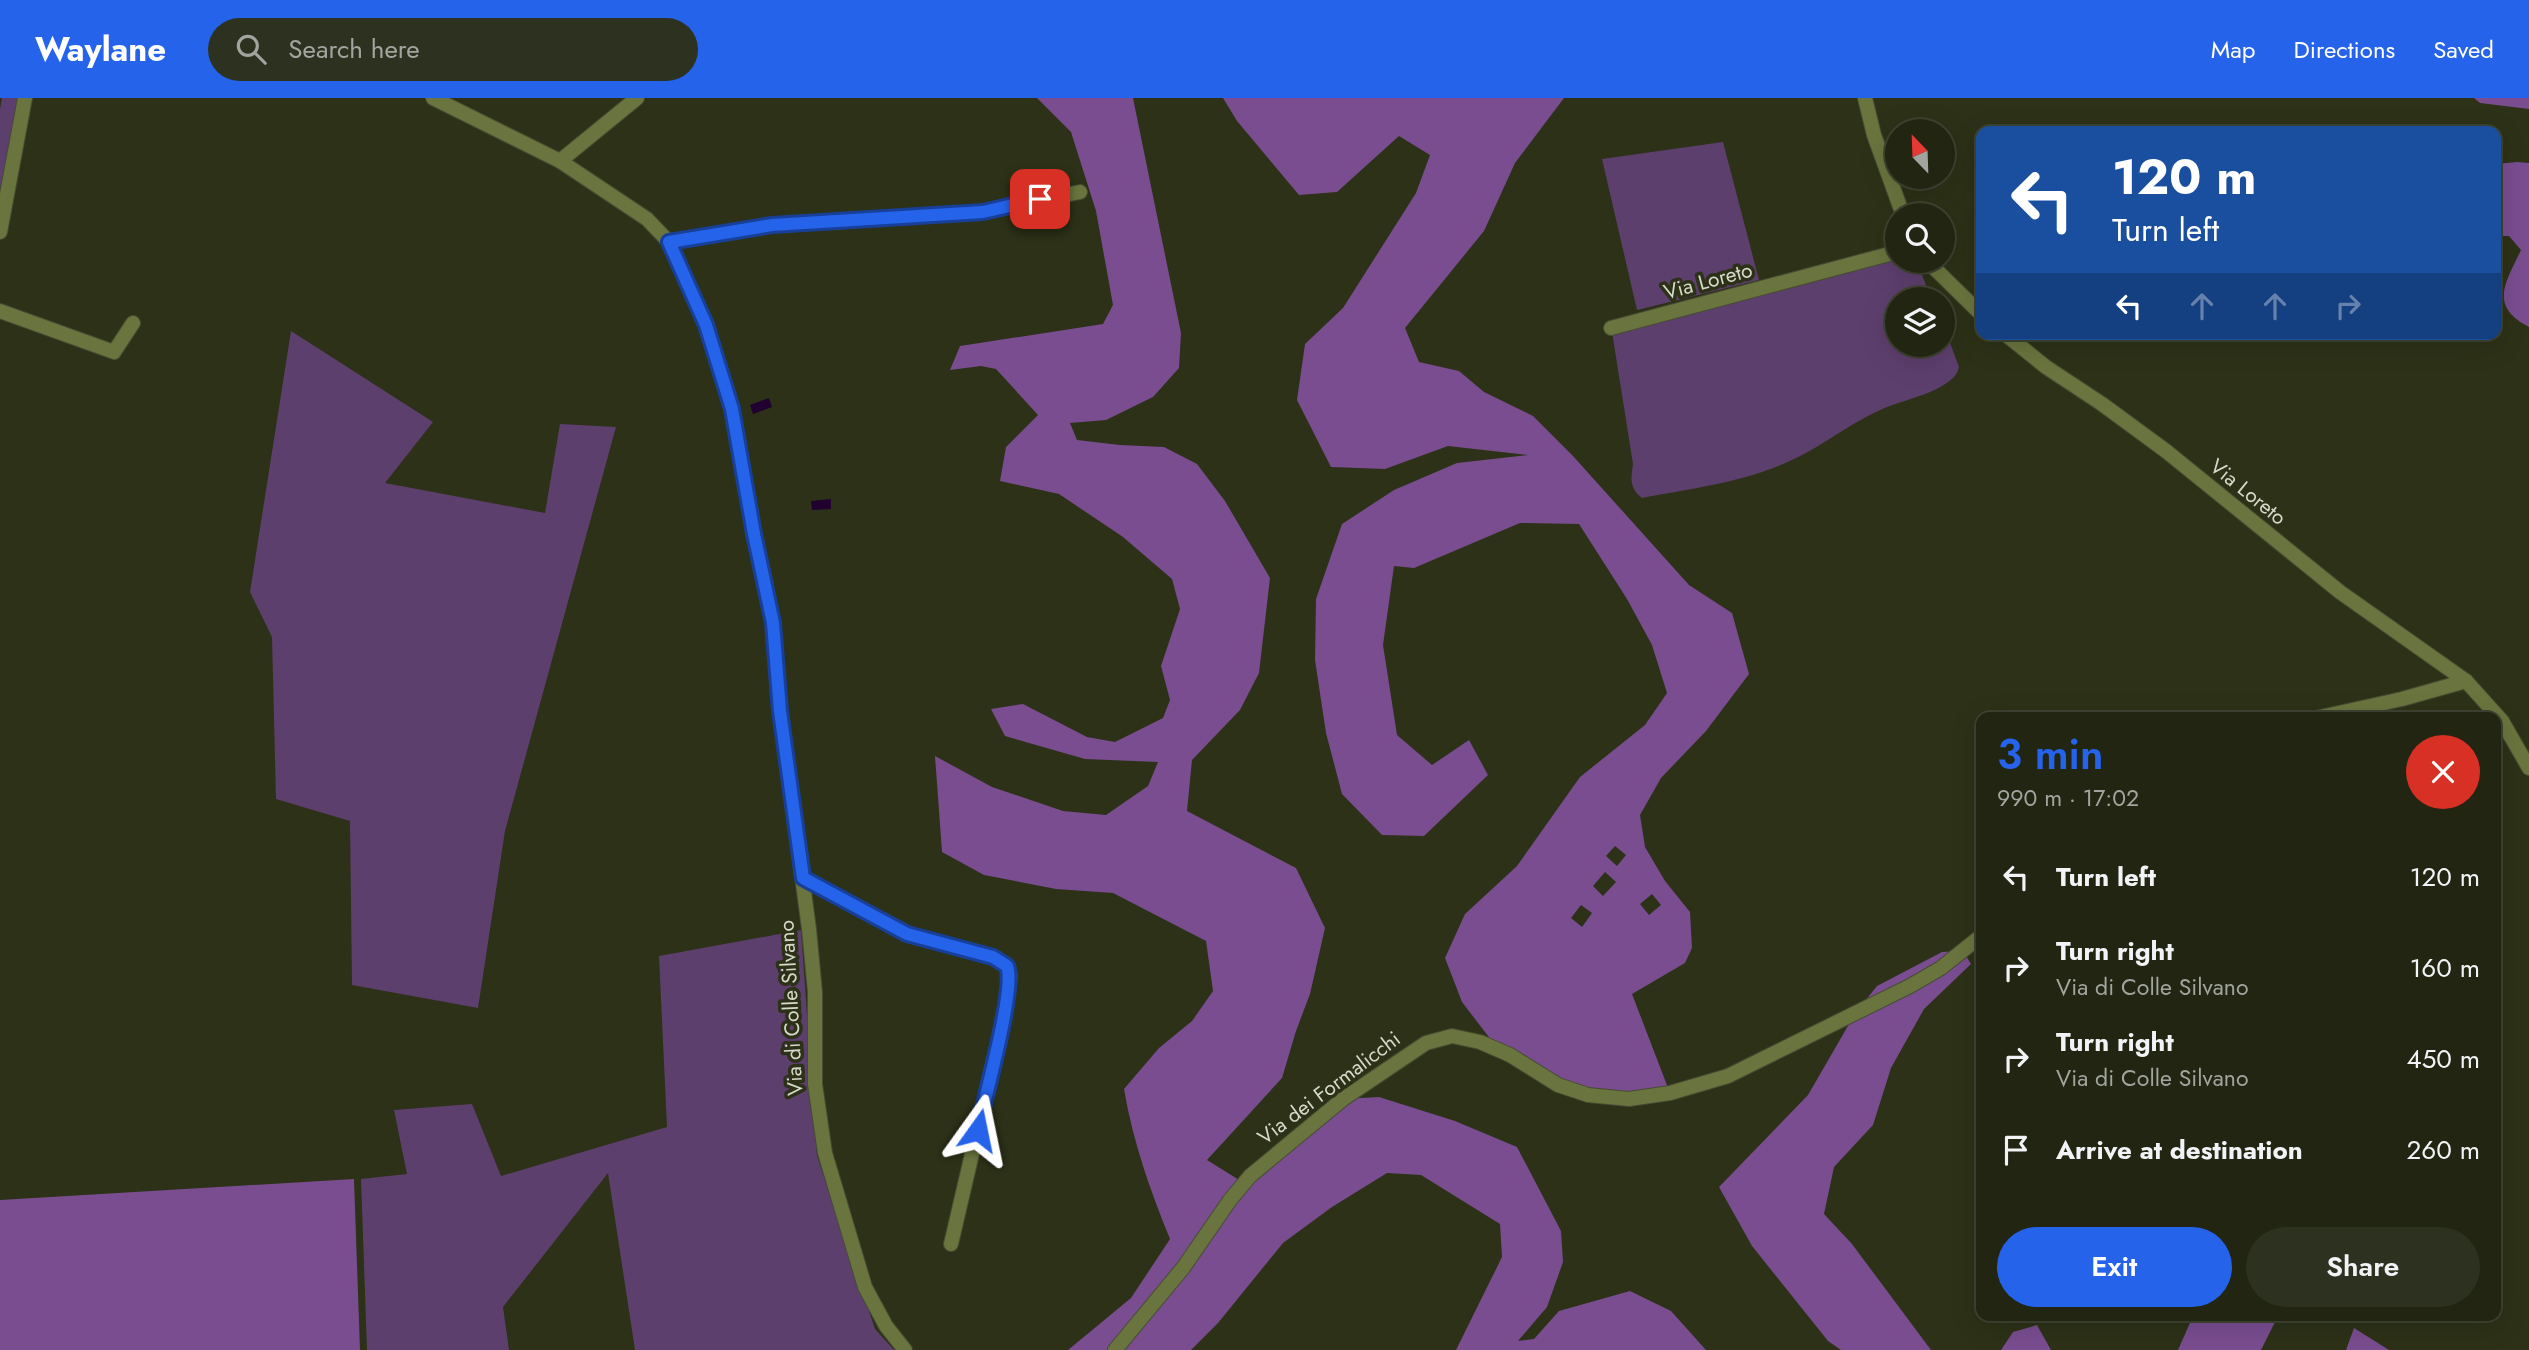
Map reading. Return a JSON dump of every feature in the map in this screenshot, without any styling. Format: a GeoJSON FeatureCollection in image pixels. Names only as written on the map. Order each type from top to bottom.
{"type":"FeatureCollection","features":[{"type":"Feature","properties":{"kind":"street"},"geometry":{"type":"LineString","coordinates":[[0,232],[25,98]]}},
{"type":"Feature","properties":{"kind":"street","name":"Via di Colle Silvano"},"geometry":{"type":"LineString","coordinates":[[433,98],[560,161],[637,210],[661,230],[669,242],[706,325],[732,409],[773,623],[780,711],[803,878],[815,992],[816,1092],[825,1153],[862,1280],[880,1317],[905,1350]]}},
{"type":"Feature","properties":{"kind":"street"},"geometry":{"type":"LineString","coordinates":[[560,161],[637,98]]}},
{"type":"Feature","properties":{"kind":"street"},"geometry":{"type":"LineString","coordinates":[[1865,98],[1874,135],[1899,203]]}},
{"type":"Feature","properties":{"kind":"street"},"geometry":{"type":"LineString","coordinates":[[669,242],[772,225],[983,212],[1080,192]]}},
{"type":"Feature","properties":{"kind":"street","name":"Via Loreto"},"geometry":{"type":"LineString","coordinates":[[1611,328],[1885,255]]}},
{"type":"Feature","properties":{"kind":"street"},"geometry":{"type":"LineString","coordinates":[[1939,273],[1976,309]]}},
{"type":"Feature","properties":{"kind":"street"},"geometry":{"type":"LineString","coordinates":[[0,311],[114,352],[133,323]]}},
{"type":"Feature","properties":{"kind":"street","name":"Via Loreto"},"geometry":{"type":"LineString","coordinates":[[2012,340],[2046,368],[2154,442],[2340,592],[2466,681],[2494,712]]}},
{"type":"Feature","properties":{"kind":"street"},"geometry":{"type":"LineString","coordinates":[[2343,712],[2466,681]]}},
{"type":"Feature","properties":{"kind":"street","name":"Via Loreto"},"geometry":{"type":"LineString","coordinates":[[2501,720],[2529,768]]}},
{"type":"Feature","properties":{"kind":"street"},"geometry":{"type":"LineString","coordinates":[[803,878],[907,934],[996,958],[1009,969],[1006,1008],[951,1244]]}},
{"type":"Feature","properties":{"kind":"street","name":"Via dei Formalicchi"},"geometry":{"type":"LineString","coordinates":[[1115,1350],[1183,1268],[1227,1204],[1250,1177],[1343,1099],[1420,1045],[1452,1036],[1480,1042],[1510,1055],[1558,1085],[1588,1095],[1629,1098],[1670,1093],[1728,1076],[1910,986],[1941,968],[1976,940]]}},
{"type":"Feature","properties":{"kind":"shaded area"},"geometry":{"type":"Polygon","coordinates":[[[2,98],[19,98],[0,203],[0,109],[2,98]]]}},
{"type":"Feature","properties":{"kind":"shaded area"},"geometry":{"type":"Polygon","coordinates":[[[1037,98],[1133,98],[1181,333],[1179,368],[1153,397],[1106,420],[1070,423],[1077,440],[1164,447],[1197,464],[1225,501],[1270,578],[1259,673],[1240,710],[1192,760],[1187,811],[1296,868],[1325,928],[1310,994],[1282,1078],[1207,1160],[1244,1183],[1343,1099],[1379,1097],[1455,1121],[1517,1147],[1561,1231],[1563,1262],[1547,1307],[1518,1341],[1534,1339],[1559,1311],[1630,1291],[1671,1311],[1706,1350],[1456,1350],[1502,1257],[1500,1224],[1421,1175],[1387,1173],[1332,1207],[1283,1243],[1218,1323],[1191,1350],[1068,1350],[1131,1298],[1170,1239],[1143,1166],[1124,1089],[1159,1048],[1192,1021],[1213,991],[1206,941],[1113,893],[1056,889],[984,875],[942,852],[935,756],[992,787],[1063,811],[1106,815],[1148,786],[1158,762],[1085,759],[1005,736],[991,709],[1023,704],[1087,737],[1115,742],[1163,718],[1170,700],[1161,666],[1180,609],[1172,579],[1123,537],[1059,494],[1000,481],[1006,447],[1038,415],[996,369],[981,366],[950,370],[960,346],[1103,324],[1113,305],[1096,211],[1071,132],[1037,98]]]}},
{"type":"Feature","properties":{"kind":"shaded area"},"geometry":{"type":"Polygon","coordinates":[[[1223,98],[1564,98],[1515,163],[1484,231],[1405,328],[1419,362],[1459,371],[1484,392],[1533,416],[1573,456],[1689,585],[1732,613],[1749,674],[1706,731],[1661,778],[1640,815],[1645,847],[1665,881],[1690,912],[1692,948],[1685,963],[1632,994],[1670,1093],[1588,1095],[1498,1049],[1462,1002],[1445,958],[1465,914],[1517,866],[1580,777],[1645,725],[1667,693],[1652,645],[1627,599],[1579,524],[1520,523],[1414,568],[1394,566],[1383,645],[1397,735],[1432,765],[1469,740],[1488,775],[1424,836],[1382,835],[1342,794],[1326,733],[1315,660],[1316,599],[1342,524],[1394,490],[1457,463],[1528,455],[1448,446],[1385,469],[1331,467],[1297,400],[1305,344],[1343,308],[1416,193],[1430,155],[1399,136],[1337,192],[1299,195],[1237,121],[1223,98]],[[1615,846],[1606,856],[1617,866],[1626,855],[1615,846]],[[1605,872],[1593,886],[1603,896],[1616,882],[1605,872]],[[1652,894],[1640,904],[1649,915],[1661,905],[1652,894]],[[1581,905],[1571,918],[1582,927],[1592,913],[1581,905]]]}},
{"type":"Feature","properties":{"kind":"shaded area"},"geometry":{"type":"Polygon","coordinates":[[[2474,98],[2529,98],[2529,109],[2480,103],[2474,98]]]}},
{"type":"Feature","properties":{"kind":"shaded area"},"geometry":{"type":"Polygon","coordinates":[[[1723,142],[1759,280],[1637,310],[1602,159],[1723,142]]]}},
{"type":"Feature","properties":{"kind":"shaded area"},"geometry":{"type":"Polygon","coordinates":[[[2529,163],[2529,327],[2508,311],[2504,302],[2506,283],[2521,250],[2509,236],[2501,236],[2501,164],[2529,163]]]}},
{"type":"Feature","properties":{"kind":"shaded area"},"geometry":{"type":"Polygon","coordinates":[[[1885,258],[1885,273],[1921,273],[1927,287],[1885,287],[1885,357],[1955,356],[1959,367],[1949,382],[1928,393],[1873,413],[1810,451],[1766,471],[1731,481],[1642,498],[1632,483],[1633,464],[1612,332],[1885,258]]]}},
{"type":"Feature","properties":{"kind":"shaded area"},"geometry":{"type":"Polygon","coordinates":[[[291,331],[433,422],[385,483],[545,513],[560,424],[616,427],[505,831],[478,1008],[352,985],[350,821],[276,799],[272,637],[250,592],[291,331]]]}},
{"type":"Feature","properties":{"kind":"shaded area"},"geometry":{"type":"Polygon","coordinates":[[[769,398],[772,407],[753,414],[750,405],[769,398]]]}},
{"type":"Feature","properties":{"kind":"shaded area"},"geometry":{"type":"Polygon","coordinates":[[[831,499],[831,509],[812,510],[811,501],[831,499]]]}},
{"type":"Feature","properties":{"kind":"shaded area"},"geometry":{"type":"Polygon","coordinates":[[[801,930],[817,1156],[875,1329],[894,1350],[635,1350],[608,1173],[503,1307],[509,1350],[367,1350],[361,1179],[407,1174],[394,1110],[472,1104],[501,1176],[667,1127],[659,956],[801,930]]]}},
{"type":"Feature","properties":{"kind":"shaded area"},"geometry":{"type":"Polygon","coordinates":[[[1963,951],[1971,964],[1924,1009],[1891,1068],[1873,1125],[1834,1167],[1824,1214],[1852,1244],[1931,1350],[1841,1350],[1828,1341],[1752,1246],[1719,1187],[1808,1095],[1856,1012],[1877,986],[1942,952],[1963,951]]]}},
{"type":"Feature","properties":{"kind":"shaded area"},"geometry":{"type":"Polygon","coordinates":[[[354,1179],[360,1350],[0,1350],[0,1200],[354,1179]]]}},
{"type":"Feature","properties":{"kind":"shaded area"},"geometry":{"type":"Polygon","coordinates":[[[2191,1321],[2276,1321],[2261,1350],[2178,1350],[2191,1321]]]}},
{"type":"Feature","properties":{"kind":"shaded area"},"geometry":{"type":"Polygon","coordinates":[[[2037,1325],[2051,1350],[2001,1350],[2013,1332],[2037,1325]]]}},
{"type":"Feature","properties":{"kind":"shaded area"},"geometry":{"type":"Polygon","coordinates":[[[2354,1328],[2389,1350],[2346,1350],[2354,1328]]]}},
{"type":"Feature","properties":{"kind":"route"},"geometry":{"type":"LineString","coordinates":[[978,1130],[1006,1008],[1010,973],[1007,966],[1002,960],[993,957],[907,934],[803,878],[780,711],[773,623],[732,409],[697,300],[669,242],[772,225],[983,212],[1040,199]]}}]}
